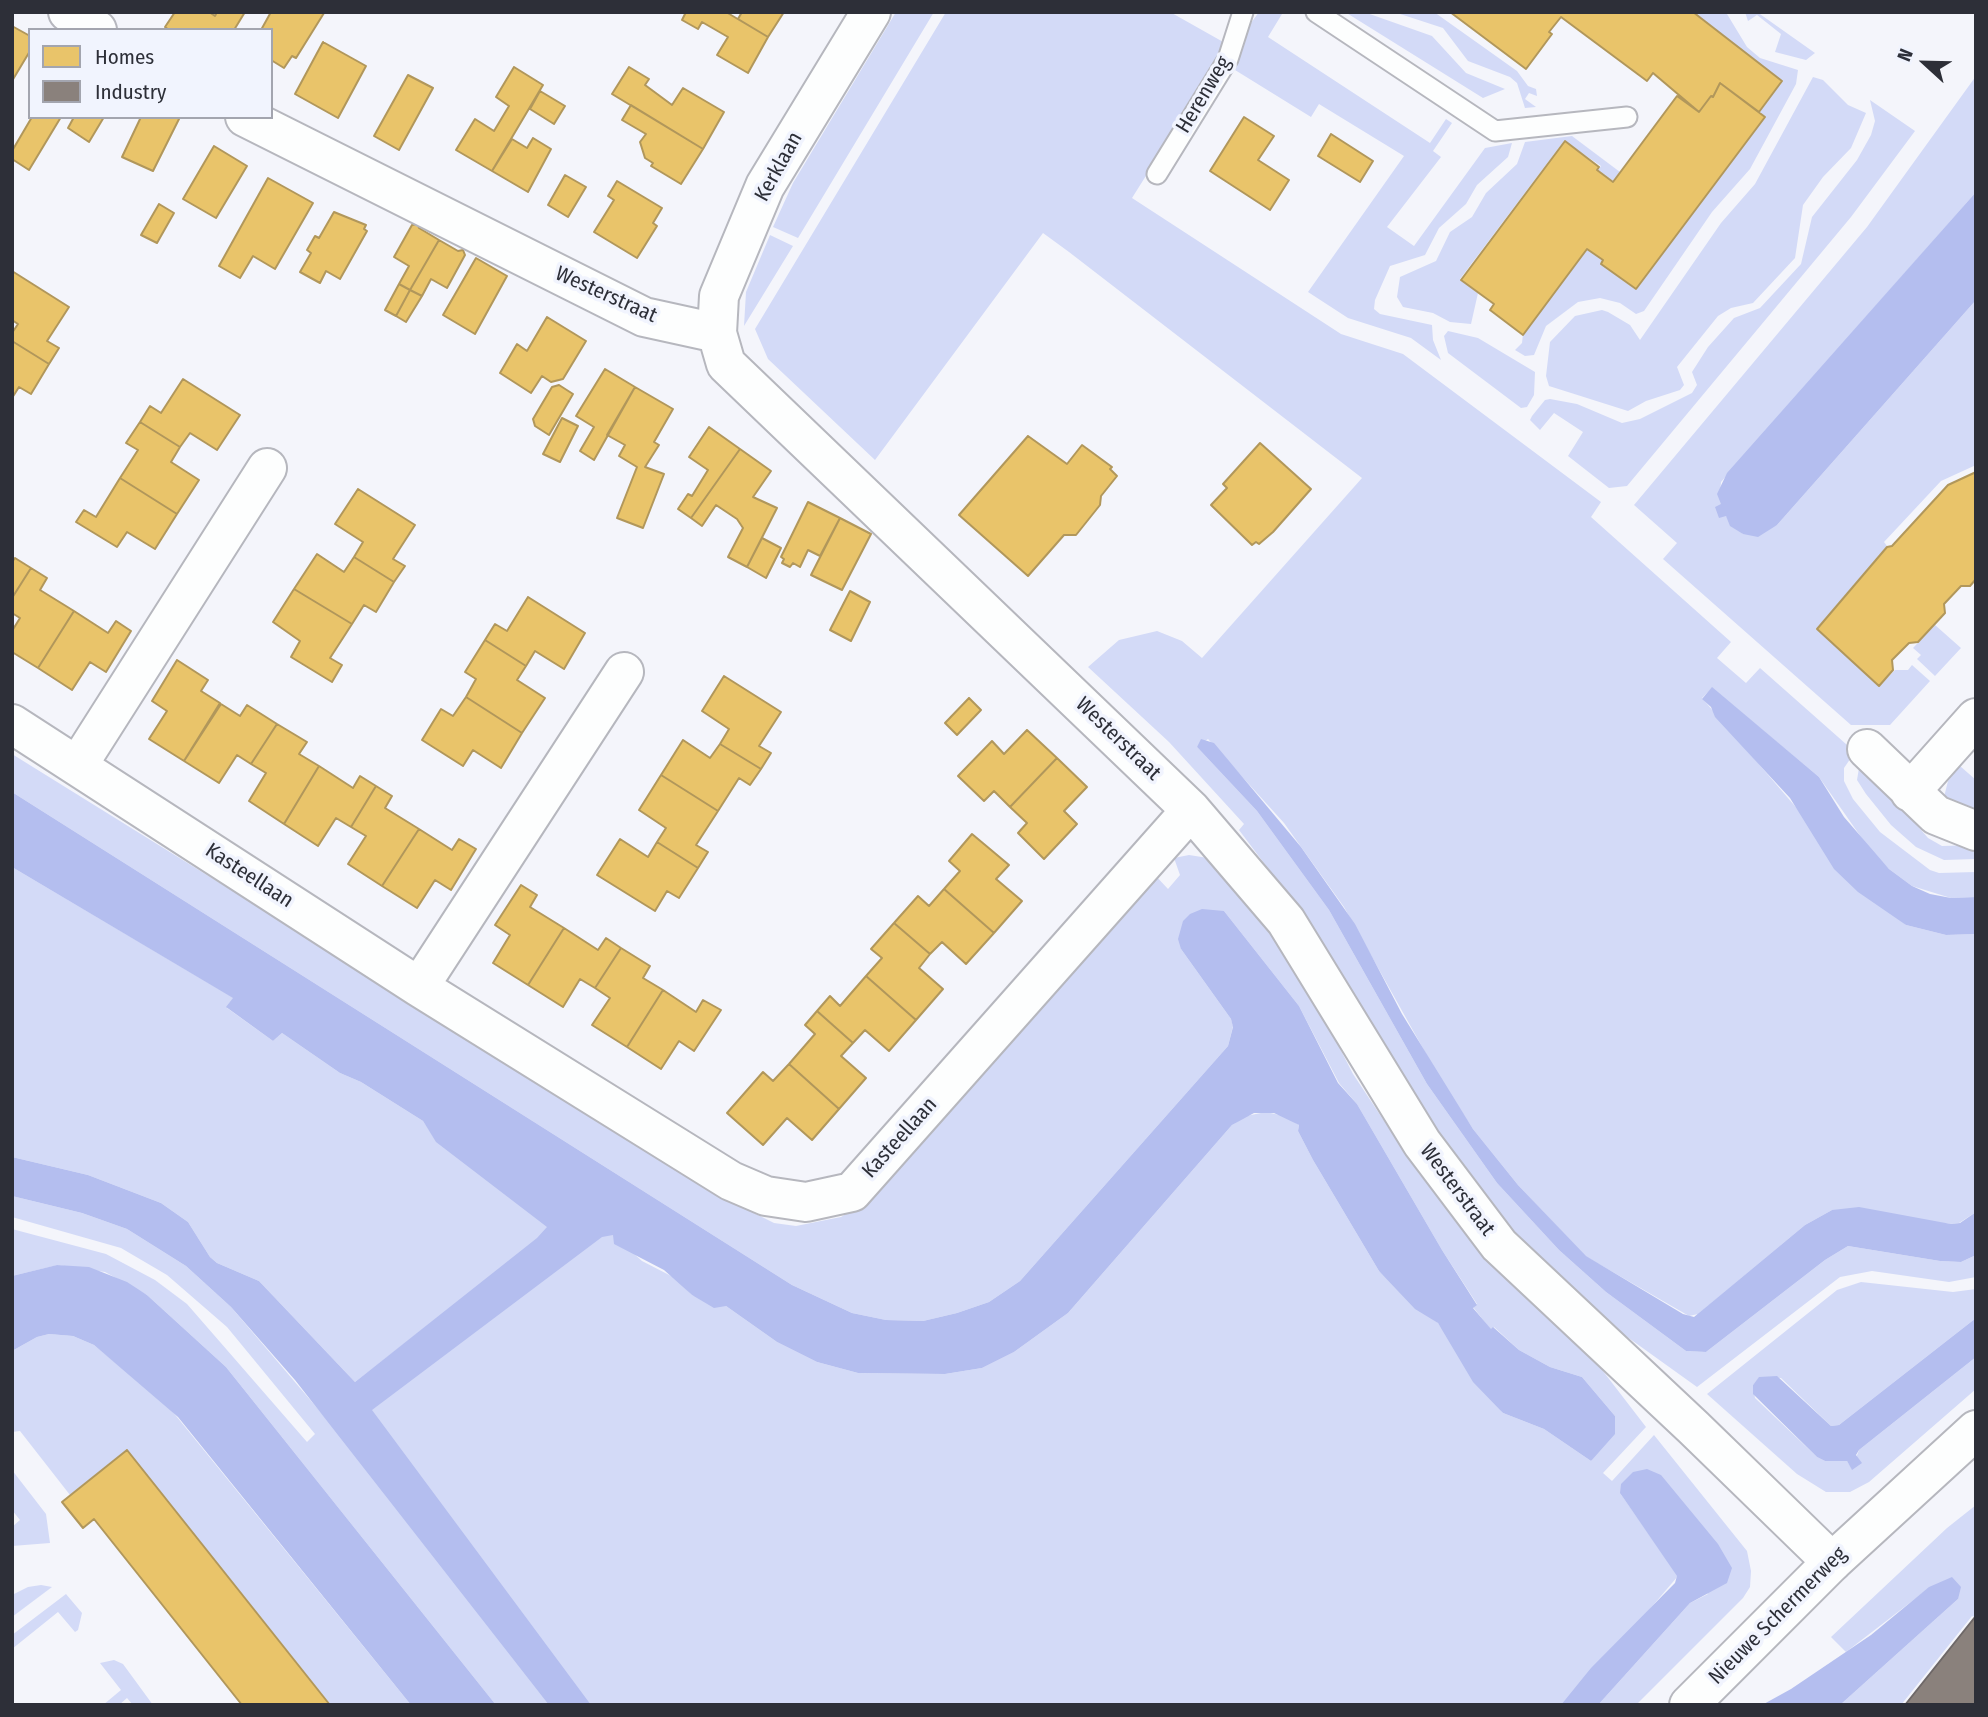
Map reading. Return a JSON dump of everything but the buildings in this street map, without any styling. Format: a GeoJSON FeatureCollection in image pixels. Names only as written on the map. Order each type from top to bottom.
{"type":"FeatureCollection","features":[{"type":"Feature","properties":{"kind":"street"},"geometry":{"type":"LineString","coordinates":[[68,12],[94,28]]}},
{"type":"Feature","properties":{"kind":"street","name":"Kerklaan"},"geometry":{"type":"LineString","coordinates":[[717,333],[719,296],[765,186],[871,12]]}},
{"type":"Feature","properties":{"kind":"street","name":"Westerstraat"},"geometry":{"type":"LineString","coordinates":[[249,119],[644,317],[717,333],[726,364],[1191,810],[1286,921],[1422,1143],[1499,1245],[1832,1562]]}},
{"type":"Feature","properties":{"kind":"street"},"geometry":{"type":"LineString","coordinates":[[78,765],[267,468]]}},
{"type":"Feature","properties":{"kind":"street"},"geometry":{"type":"LineString","coordinates":[[419,987],[624,672]]}},
{"type":"Feature","properties":{"kind":"street"},"geometry":{"type":"LineString","coordinates":[[1910,792],[1976,718]]}},
{"type":"Feature","properties":{"kind":"street","name":"Kasteellaan"},"geometry":{"type":"LineString","coordinates":[[12,724],[419,987],[731,1181],[766,1196],[806,1202],[852,1192],[1191,810]]}},
{"type":"Feature","properties":{"kind":"street"},"geometry":{"type":"LineString","coordinates":[[1867,749],[1936,815],[1976,831]]}},
{"type":"Feature","properties":{"kind":"street","name":"Nieuwe Schermerweg"},"geometry":{"type":"LineString","coordinates":[[1689,1705],[1832,1562],[1976,1430]]}},
{"type":"Feature","properties":{"kind":"street","name":"Nieuwe Schermerweg"},"geometry":{"type":"LineString","coordinates":[[1868,1528],[1976,1455]]}},
{"type":"Feature","properties":{"kind":"lane","name":"Herenweg"},"geometry":{"type":"LineString","coordinates":[[1157,174],[1228,59],[1243,12]]}},
{"type":"Feature","properties":{"kind":"lane"},"geometry":{"type":"LineString","coordinates":[[1316,12],[1495,131],[1627,117]]}},
{"type":"Feature","properties":{"kind":"shaded area"},"geometry":{"type":"Polygon","coordinates":[[[896,12],[934,12],[798,238],[773,227],[793,183],[896,12]]]}},
{"type":"Feature","properties":{"kind":"shaded area"},"geometry":{"type":"Polygon","coordinates":[[[946,12],[1170,12],[1225,43],[1222,55],[1132,198],[1341,334],[1403,354],[1601,502],[1591,517],[1731,642],[1717,658],[1746,683],[1760,668],[1855,752],[1844,768],[1844,781],[1853,799],[1880,832],[1930,870],[1939,873],[1976,872],[1976,897],[1951,898],[1912,886],[1889,869],[1868,847],[1819,777],[1712,688],[1702,698],[1800,812],[1906,925],[1946,935],[1976,934],[1976,1212],[1959,1223],[1951,1224],[1832,1210],[1805,1225],[1698,1314],[1689,1316],[1585,1256],[1518,1185],[1473,1129],[1439,1077],[1344,907],[1284,823],[1208,739],[1197,747],[1257,811],[1329,910],[1427,1084],[1497,1183],[1559,1250],[1606,1292],[1686,1351],[1706,1352],[1825,1260],[1848,1246],[1940,1261],[1961,1262],[1976,1255],[1976,1277],[1949,1282],[1872,1271],[1840,1277],[1697,1387],[1605,1321],[1525,1243],[1467,1179],[1366,1019],[1319,936],[1239,830],[1244,824],[1169,742],[1088,667],[1119,640],[1157,631],[1182,641],[1202,658],[1362,478],[1069,252],[1043,233],[875,460],[768,359],[755,329],[946,12]]]}},
{"type":"Feature","properties":{"kind":"shaded area"},"geometry":{"type":"Polygon","coordinates":[[[1259,12],[1282,14],[1268,37],[1430,143],[1446,119],[1452,123],[1433,151],[1441,157],[1387,227],[1414,246],[1485,148],[1512,143],[1508,157],[1477,185],[1466,204],[1439,228],[1425,255],[1390,266],[1375,300],[1374,309],[1380,314],[1432,325],[1433,340],[1441,360],[1411,338],[1348,318],[1308,292],[1404,156],[1319,104],[1311,117],[1235,70],[1240,38],[1259,12]]]}},
{"type":"Feature","properties":{"kind":"shaded area"},"geometry":{"type":"Polygon","coordinates":[[[1345,12],[1364,12],[1432,36],[1466,73],[1505,89],[1483,98],[1345,12]]]}},
{"type":"Feature","properties":{"kind":"shaded area"},"geometry":{"type":"Polygon","coordinates":[[[1394,12],[1434,12],[1517,71],[1528,86],[1536,89],[1537,96],[1529,93],[1525,99],[1536,107],[1525,108],[1517,83],[1510,77],[1468,61],[1443,28],[1394,12]]]}},
{"type":"Feature","properties":{"kind":"shaded area"},"geometry":{"type":"Polygon","coordinates":[[[1691,12],[1727,14],[1747,47],[1760,58],[1798,70],[1796,84],[1750,169],[1712,212],[1644,311],[1636,314],[1620,303],[1600,298],[1578,302],[1546,326],[1534,355],[1525,356],[1515,350],[1522,343],[1523,334],[1587,249],[1603,260],[1601,264],[1636,290],[1764,117],[1760,112],[1781,82],[1691,12]]]}},
{"type":"Feature","properties":{"kind":"shaded area"},"geometry":{"type":"Polygon","coordinates":[[[1745,12],[1757,12],[1815,53],[1806,60],[1775,52],[1781,34],[1757,15],[1748,21],[1745,12]]]}},
{"type":"Feature","properties":{"kind":"shaded area"},"geometry":{"type":"Polygon","coordinates":[[[1976,76],[1976,192],[1721,482],[1720,493],[1726,516],[1743,534],[1777,525],[1976,300],[1976,465],[1941,481],[1884,542],[1887,546],[1816,629],[1879,686],[1895,670],[1908,670],[1912,665],[1930,681],[1890,725],[1851,725],[1663,559],[1677,543],[1634,505],[1867,227],[1976,76]]]}},
{"type":"Feature","properties":{"kind":"shaded area"},"geometry":{"type":"Polygon","coordinates":[[[1813,77],[1823,80],[1848,105],[1866,113],[1851,148],[1823,177],[1803,205],[1795,258],[1753,303],[1731,308],[1718,316],[1677,367],[1684,385],[1680,390],[1646,401],[1628,411],[1549,386],[1546,376],[1550,342],[1575,316],[1602,310],[1608,312],[1630,325],[1640,340],[1721,223],[1755,184],[1813,77]]]}},
{"type":"Feature","properties":{"kind":"shaded area"},"geometry":{"type":"Polygon","coordinates":[[[1870,100],[1915,131],[1851,217],[1627,486],[1609,488],[1568,456],[1583,432],[1554,413],[1540,430],[1530,420],[1532,416],[1545,400],[1550,399],[1577,404],[1622,423],[1640,419],[1692,393],[1697,385],[1692,372],[1708,347],[1734,318],[1760,308],[1801,264],[1812,217],[1857,160],[1871,135],[1875,121],[1870,100]]]}},
{"type":"Feature","properties":{"kind":"shaded area"},"geometry":{"type":"Polygon","coordinates":[[[1572,136],[1620,172],[1613,181],[1598,170],[1601,166],[1564,141],[1460,279],[1478,293],[1471,324],[1450,322],[1433,313],[1403,307],[1397,297],[1400,277],[1436,261],[1450,232],[1472,217],[1486,193],[1517,164],[1525,142],[1572,136]]]}},
{"type":"Feature","properties":{"kind":"shaded area"},"geometry":{"type":"Polygon","coordinates":[[[770,235],[793,246],[744,326],[746,292],[770,235]]]}},
{"type":"Feature","properties":{"kind":"shaded area"},"geometry":{"type":"Polygon","coordinates":[[[1448,331],[1478,338],[1535,372],[1534,395],[1527,407],[1521,408],[1448,353],[1444,336],[1448,331]]]}},
{"type":"Feature","properties":{"kind":"shaded area"},"geometry":{"type":"Polygon","coordinates":[[[1935,625],[1961,648],[1935,676],[1917,659],[1921,655],[1913,648],[1935,625]]]}},
{"type":"Feature","properties":{"kind":"shaded area"},"geometry":{"type":"Polygon","coordinates":[[[12,754],[740,1206],[774,1223],[796,1226],[841,1217],[864,1203],[1154,874],[1168,889],[1180,875],[1174,858],[1189,855],[1208,858],[1271,930],[1315,1000],[1353,1074],[1420,1175],[1485,1251],[1596,1362],[1646,1427],[1603,1473],[1612,1481],[1654,1435],[1747,1551],[1751,1571],[1750,1587],[1743,1598],[1636,1705],[1598,1705],[1690,1603],[1708,1594],[1620,1493],[1678,1576],[1568,1705],[496,1705],[226,1367],[147,1295],[105,1272],[58,1265],[12,1276],[12,1229],[106,1254],[155,1280],[187,1304],[307,1442],[315,1434],[227,1327],[167,1275],[121,1248],[12,1217],[12,1196],[82,1213],[127,1229],[186,1266],[231,1307],[329,1422],[504,1266],[355,1382],[259,1281],[217,1263],[210,1257],[188,1222],[161,1203],[88,1175],[12,1157],[12,867],[234,998],[227,1008],[273,1041],[282,1033],[340,1073],[361,1082],[423,1121],[437,1142],[613,1235],[642,1261],[675,1278],[692,1295],[726,1306],[777,1342],[817,1362],[858,1373],[945,1374],[982,1368],[1014,1352],[1068,1313],[1232,1125],[1246,1116],[1266,1112],[1284,1116],[1299,1125],[1298,1131],[1313,1160],[1379,1271],[1438,1323],[1503,1413],[1544,1429],[1591,1461],[1615,1416],[1582,1377],[1550,1367],[1519,1350],[1494,1327],[1491,1330],[1473,1307],[1477,1304],[1442,1250],[1357,1104],[1339,1083],[1299,1006],[1224,911],[1181,949],[1231,1019],[1233,1026],[1228,1046],[1020,1281],[989,1302],[957,1313],[923,1321],[886,1320],[852,1313],[792,1285],[12,792],[12,754]]]}},
{"type":"Feature","properties":{"kind":"shaded area"},"geometry":{"type":"Polygon","coordinates":[[[1960,766],[1976,780],[1976,816],[1944,797],[1948,781],[1960,766]]]}},
{"type":"Feature","properties":{"kind":"shaded area"},"geometry":{"type":"Polygon","coordinates":[[[1859,768],[1902,808],[1928,838],[1942,846],[1976,845],[1976,859],[1944,860],[1916,847],[1891,825],[1866,794],[1857,780],[1859,768]]]}},
{"type":"Feature","properties":{"kind":"shaded area"},"geometry":{"type":"Polygon","coordinates":[[[1861,1282],[1953,1292],[1976,1289],[1976,1318],[1839,1425],[1831,1426],[1781,1378],[1760,1377],[1753,1385],[1755,1398],[1817,1457],[1825,1461],[1847,1461],[1852,1469],[1859,1450],[1976,1357],[1976,1389],[1869,1482],[1850,1492],[1826,1492],[1797,1474],[1707,1394],[1837,1290],[1861,1282]]]}},
{"type":"Feature","properties":{"kind":"shaded area"},"geometry":{"type":"Polygon","coordinates":[[[49,1334],[73,1336],[94,1345],[168,1406],[411,1705],[331,1705],[127,1450],[70,1495],[20,1431],[12,1432],[12,1351],[37,1337],[49,1334]]]}},
{"type":"Feature","properties":{"kind":"shaded area"},"geometry":{"type":"Polygon","coordinates":[[[12,1470],[46,1514],[50,1543],[12,1546],[12,1527],[20,1520],[12,1510],[12,1470]]]}},
{"type":"Feature","properties":{"kind":"shaded area"},"geometry":{"type":"Polygon","coordinates":[[[1976,1505],[1976,1618],[1972,1616],[1901,1705],[1840,1705],[1958,1599],[1929,1588],[1846,1652],[1831,1637],[1947,1528],[1976,1505]]]}},
{"type":"Feature","properties":{"kind":"shaded area"},"geometry":{"type":"Polygon","coordinates":[[[28,1587],[52,1587],[12,1617],[12,1595],[28,1587]]]}},
{"type":"Feature","properties":{"kind":"shaded area"},"geometry":{"type":"Polygon","coordinates":[[[66,1594],[82,1613],[78,1630],[75,1632],[58,1612],[12,1649],[12,1635],[66,1594]]]}},
{"type":"Feature","properties":{"kind":"shaded area"},"geometry":{"type":"Polygon","coordinates":[[[114,1660],[123,1664],[153,1705],[133,1705],[127,1698],[119,1705],[103,1705],[121,1690],[100,1663],[114,1660]]]}},
{"type":"Feature","properties":{"kind":"water"},"geometry":{"type":"Polygon","coordinates":[[[1976,192],[1976,300],[1777,525],[1758,537],[1743,534],[1730,526],[1726,516],[1719,518],[1715,507],[1721,504],[1717,494],[1727,473],[1976,192]]]}},
{"type":"Feature","properties":{"kind":"water"},"geometry":{"type":"Polygon","coordinates":[[[1712,687],[1819,777],[1844,817],[1889,869],[1912,886],[1930,894],[1951,898],[1976,897],[1976,934],[1946,935],[1906,925],[1858,892],[1834,869],[1790,798],[1715,717],[1711,707],[1702,699],[1712,687]]]}},
{"type":"Feature","properties":{"kind":"water"},"geometry":{"type":"Polygon","coordinates":[[[1201,739],[1214,743],[1301,847],[1355,924],[1402,1014],[1473,1129],[1518,1185],[1586,1256],[1683,1314],[1694,1317],[1805,1225],[1832,1210],[1859,1207],[1951,1224],[1960,1223],[1976,1212],[1976,1255],[1961,1262],[1940,1261],[1848,1246],[1825,1260],[1706,1352],[1686,1351],[1606,1292],[1559,1250],[1497,1183],[1427,1084],[1329,910],[1257,811],[1197,747],[1201,739]]]}},
{"type":"Feature","properties":{"kind":"water"},"geometry":{"type":"Polygon","coordinates":[[[12,792],[792,1285],[852,1313],[886,1320],[923,1321],[957,1313],[989,1302],[1020,1281],[1228,1046],[1233,1027],[1231,1019],[1181,949],[1178,939],[1183,921],[1190,914],[1202,909],[1224,911],[1299,1006],[1338,1083],[1357,1104],[1477,1305],[1473,1308],[1491,1329],[1493,1327],[1519,1350],[1550,1367],[1582,1377],[1615,1416],[1615,1434],[1591,1461],[1544,1429],[1503,1413],[1473,1382],[1438,1323],[1415,1309],[1379,1271],[1313,1160],[1298,1131],[1299,1125],[1274,1113],[1254,1113],[1232,1125],[1068,1313],[1014,1352],[982,1368],[945,1374],[858,1373],[817,1362],[777,1342],[726,1306],[714,1308],[692,1295],[664,1270],[614,1244],[613,1235],[602,1237],[372,1410],[591,1705],[549,1705],[295,1380],[231,1307],[186,1266],[127,1229],[82,1213],[12,1196],[12,1157],[88,1175],[161,1203],[188,1222],[210,1257],[217,1263],[259,1281],[355,1382],[537,1238],[547,1227],[436,1142],[423,1121],[361,1082],[340,1073],[282,1033],[273,1041],[226,1007],[233,998],[12,867],[12,792]]]}},
{"type":"Feature","properties":{"kind":"water"},"geometry":{"type":"Polygon","coordinates":[[[57,1265],[89,1267],[127,1282],[147,1295],[226,1367],[496,1705],[411,1705],[178,1417],[94,1345],[73,1336],[49,1334],[37,1337],[12,1351],[12,1276],[57,1265]]]}},
{"type":"Feature","properties":{"kind":"water"},"geometry":{"type":"Polygon","coordinates":[[[1976,1318],[1976,1357],[1859,1450],[1856,1455],[1862,1463],[1852,1470],[1847,1461],[1825,1461],[1817,1457],[1753,1394],[1753,1385],[1759,1377],[1777,1376],[1831,1426],[1839,1425],[1976,1318]]]}},
{"type":"Feature","properties":{"kind":"water"},"geometry":{"type":"Polygon","coordinates":[[[1647,1469],[1661,1475],[1718,1544],[1732,1568],[1727,1583],[1690,1603],[1598,1705],[1561,1705],[1591,1668],[1675,1583],[1677,1576],[1620,1493],[1621,1484],[1633,1472],[1647,1469]]]}},
{"type":"Feature","properties":{"kind":"water"},"geometry":{"type":"Polygon","coordinates":[[[1952,1577],[1961,1587],[1958,1599],[1840,1705],[1762,1705],[1791,1689],[1871,1635],[1929,1587],[1952,1577]]]}}]}
